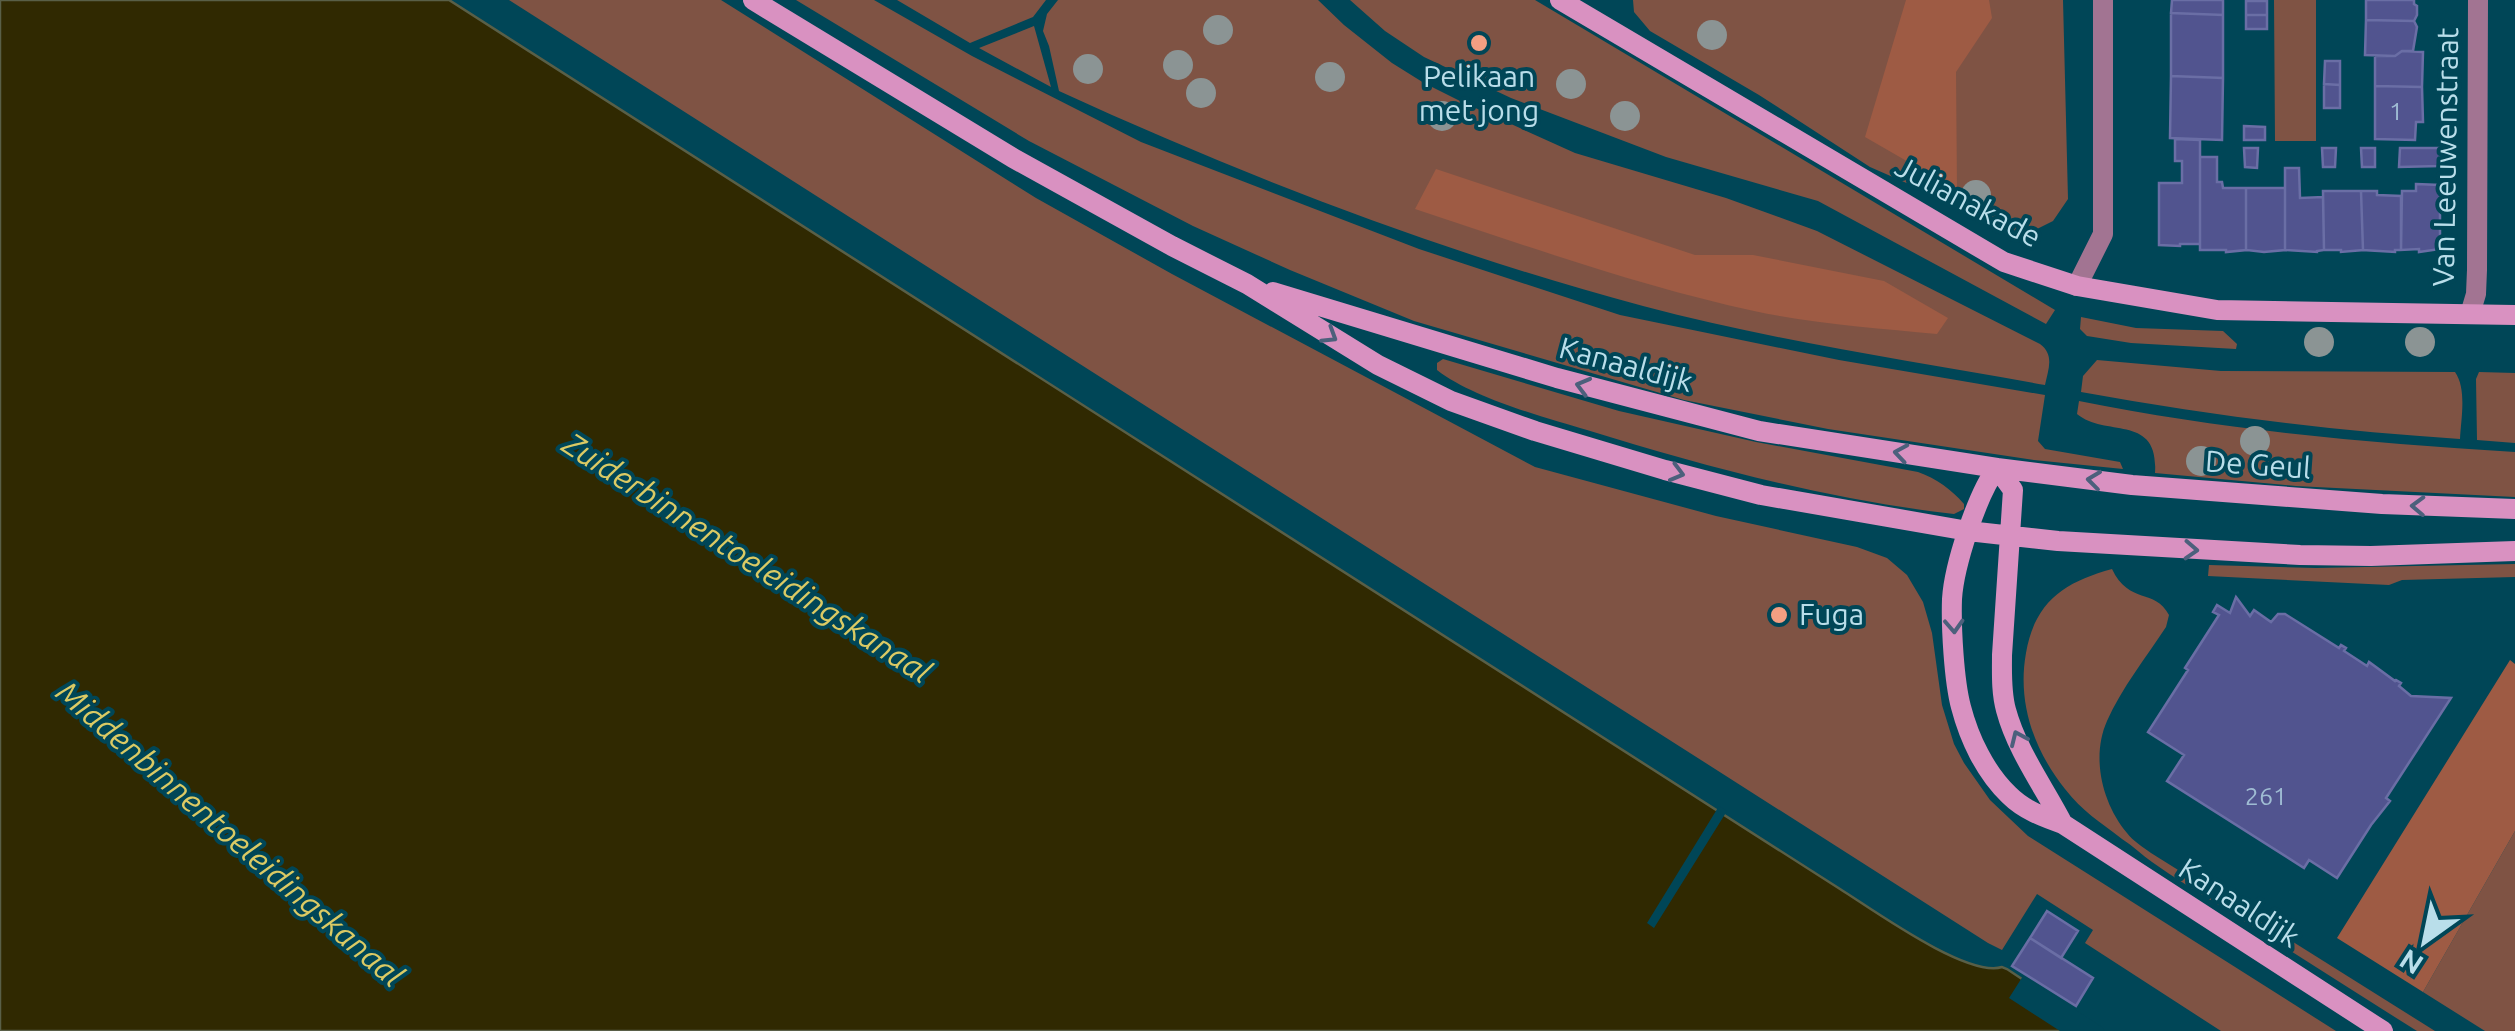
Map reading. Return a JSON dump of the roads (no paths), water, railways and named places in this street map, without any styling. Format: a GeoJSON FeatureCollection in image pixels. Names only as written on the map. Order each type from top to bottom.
{"type":"FeatureCollection","features":[{"type":"Feature","properties":{"kind":"main road","name":"Kanaaldijk"},"geometry":{"type":"LineString","coordinates":[[753,0],[1013,158],[1247,284],[1378,365],[1451,401],[1535,431],[1761,495],[2010,535]]}},
{"type":"Feature","properties":{"kind":"main road","name":"Julianakade"},"geometry":{"type":"LineString","coordinates":[[1575,4],[2004,262],[2077,286],[2217,310],[2515,315]]}},
{"type":"Feature","properties":{"kind":"main road","name":"Kanaaldijk"},"geometry":{"type":"LineString","coordinates":[[1247,284],[1556,378],[1760,431],[1997,468],[2013,490],[2002,655],[2006,709],[2018,743],[2063,824]]}},
{"type":"Feature","properties":{"kind":"main road","name":"Kanaaldijk"},"geometry":{"type":"LineString","coordinates":[[1997,468],[1985,483],[1968,531],[1952,596],[1960,707],[1977,753],[2008,794],[2031,812],[2063,824],[2383,1031]]}},
{"type":"Feature","properties":{"kind":"main road","name":"De Geul"},"geometry":{"type":"LineString","coordinates":[[1997,468],[2132,485],[2382,504],[2515,509]]}},
{"type":"Feature","properties":{"kind":"main road"},"geometry":{"type":"LineString","coordinates":[[2010,535],[2109,545],[2300,555],[2515,551]]}},
{"type":"Feature","properties":{"kind":"street"},"geometry":{"type":"LineString","coordinates":[[2077,286],[2103,234],[2102,0]]}},
{"type":"Feature","properties":{"kind":"street","name":"Van Leeuwenstraat"},"geometry":{"type":"LineString","coordinates":[[2470,314],[2477,270],[2478,0]]}},
{"type":"Feature","properties":{"kind":"water"},"geometry":{"type":"Polygon","coordinates":[[[0,0],[449,0],[1896,925],[1966,962],[2007,969],[2100,1031],[0,1031],[0,0]]]}},
{"type":"Feature","properties":{"kind":"place","name":"Pelikaan met jong"},"geometry":{"type":"Point","coordinates":[1479,43]}},
{"type":"Feature","properties":{"kind":"place","name":"Fuga"},"geometry":{"type":"Point","coordinates":[1779,615]}},
{"type":"Feature","properties":{"kind":"water label","name":"Zuiderbinnentoeleidingskanaal"},"geometry":{"type":"Point","coordinates":[747,558]}},
{"type":"Feature","properties":{"kind":"water label","name":"Middenbinnentoeleidingskanaal"},"geometry":{"type":"Point","coordinates":[230,834]}}]}
